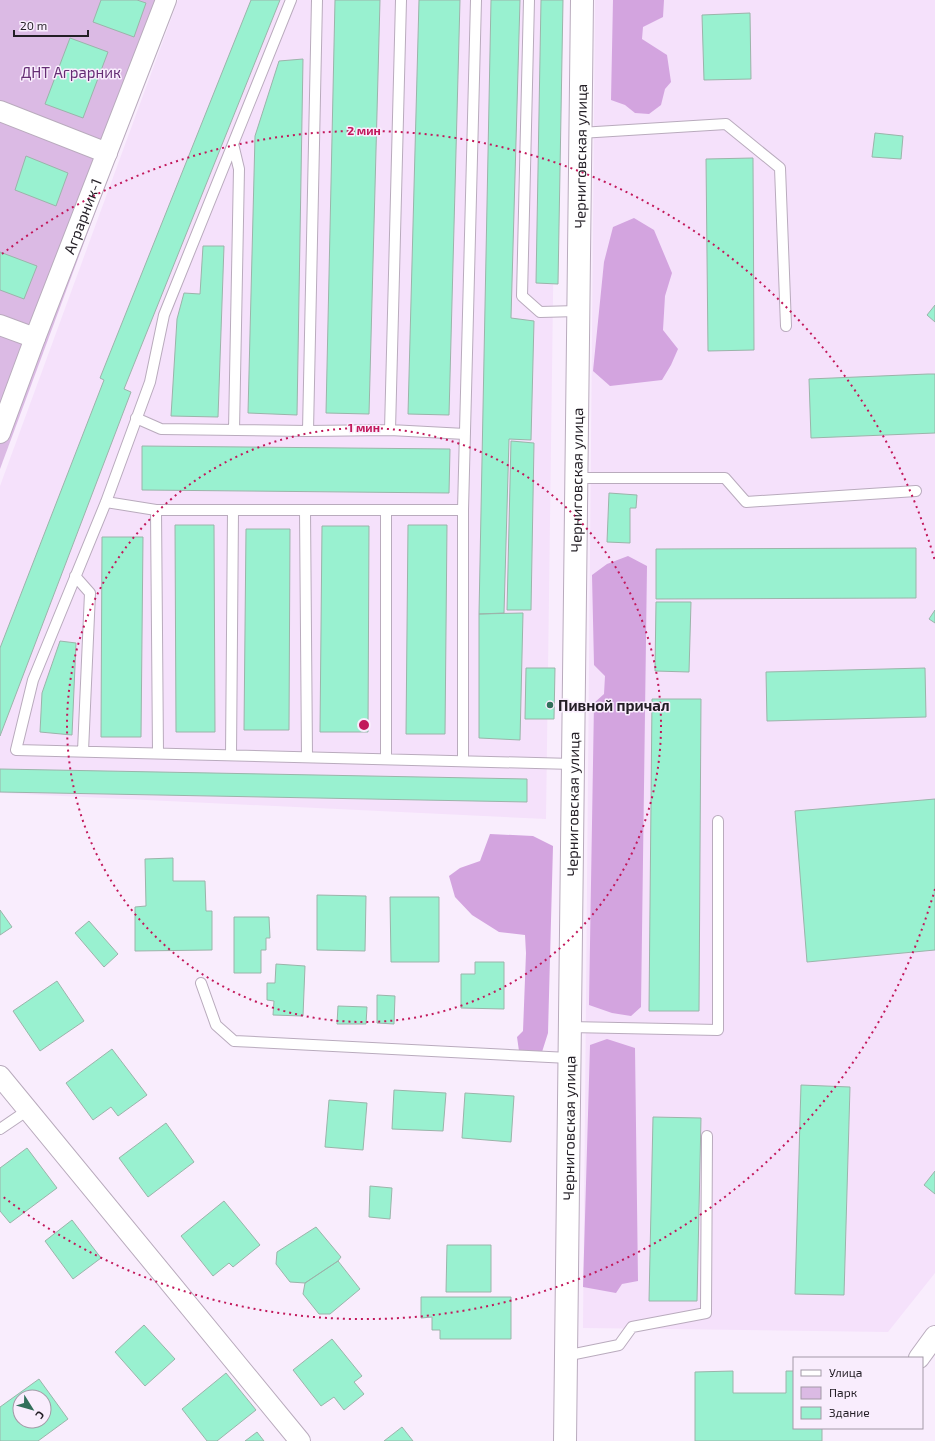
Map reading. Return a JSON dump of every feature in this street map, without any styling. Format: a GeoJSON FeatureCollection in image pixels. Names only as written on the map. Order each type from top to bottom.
{"type":"FeatureCollection","features":[{"type":"Feature","properties":{"kind":"street","name":"Аграрник-1"},"geometry":{"type":"LineString","coordinates":[[0,433],[35,338],[166,0]]}},
{"type":"Feature","properties":{"kind":"street","name":"Черниговская улица"},"geometry":{"type":"LineString","coordinates":[[565,1441],[582,0]]}},
{"type":"Feature","properties":{"kind":"street"},"geometry":{"type":"LineString","coordinates":[[0,111],[107,153]]}},
{"type":"Feature","properties":{"kind":"street"},"geometry":{"type":"LineString","coordinates":[[0,325],[35,338]]}},
{"type":"Feature","properties":{"kind":"street"},"geometry":{"type":"LineString","coordinates":[[0,1076],[300,1441]]}},
{"type":"Feature","properties":{"kind":"street"},"geometry":{"type":"LineString","coordinates":[[920,1357],[935,1336]]}},
{"type":"Feature","properties":{"kind":"lane"},"geometry":{"type":"LineString","coordinates":[[291,0],[164,315],[150,382],[106,502],[33,680],[16,750],[463,760],[572,764]]}},
{"type":"Feature","properties":{"kind":"lane"},"geometry":{"type":"LineString","coordinates":[[308,431],[317,0]]}},
{"type":"Feature","properties":{"kind":"lane"},"geometry":{"type":"LineString","coordinates":[[390,430],[401,0]]}},
{"type":"Feature","properties":{"kind":"lane"},"geometry":{"type":"LineString","coordinates":[[463,760],[463,510],[476,0]]}},
{"type":"Feature","properties":{"kind":"lane"},"geometry":{"type":"LineString","coordinates":[[529,0],[522,296],[540,312],[578,311]]}},
{"type":"Feature","properties":{"kind":"lane"},"geometry":{"type":"LineString","coordinates":[[580,133],[726,124],[780,168],[786,326]]}},
{"type":"Feature","properties":{"kind":"lane"},"geometry":{"type":"LineString","coordinates":[[233,144],[239,169],[234,430]]}},
{"type":"Feature","properties":{"kind":"lane"},"geometry":{"type":"LineString","coordinates":[[136,418],[161,428],[308,431],[390,430],[465,434]]}},
{"type":"Feature","properties":{"kind":"lane"},"geometry":{"type":"LineString","coordinates":[[576,478],[725,478],[746,502],[916,491]]}},
{"type":"Feature","properties":{"kind":"lane"},"geometry":{"type":"LineString","coordinates":[[106,502],[156,510],[463,510]]}},
{"type":"Feature","properties":{"kind":"lane"},"geometry":{"type":"LineString","coordinates":[[156,510],[158,753]]}},
{"type":"Feature","properties":{"kind":"lane"},"geometry":{"type":"LineString","coordinates":[[231,755],[233,510]]}},
{"type":"Feature","properties":{"kind":"lane"},"geometry":{"type":"LineString","coordinates":[[305,510],[307,757]]}},
{"type":"Feature","properties":{"kind":"lane"},"geometry":{"type":"LineString","coordinates":[[386,510],[386,759]]}},
{"type":"Feature","properties":{"kind":"lane"},"geometry":{"type":"LineString","coordinates":[[75,576],[90,593],[83,751]]}},
{"type":"Feature","properties":{"kind":"lane"},"geometry":{"type":"LineString","coordinates":[[569,1027],[718,1030],[718,821]]}},
{"type":"Feature","properties":{"kind":"lane"},"geometry":{"type":"LineString","coordinates":[[200,983],[216,1025],[234,1041],[569,1058]]}},
{"type":"Feature","properties":{"kind":"lane"},"geometry":{"type":"LineString","coordinates":[[0,1129],[28,1110]]}},
{"type":"Feature","properties":{"kind":"lane"},"geometry":{"type":"LineString","coordinates":[[565,1356],[619,1345],[632,1327],[706,1313],[707,1136]]}},
{"type":"Feature","properties":{"kind":"shaded area"},"geometry":{"type":"Polygon","coordinates":[[[178,0],[557,0],[546,819],[0,793],[0,486],[178,0]]]}},
{"type":"Feature","properties":{"kind":"shaded area"},"geometry":{"type":"Polygon","coordinates":[[[595,0],[935,0],[935,1273],[888,1332],[583,1328],[595,0]]]}},
{"type":"Feature","properties":{"kind":"shaded area"},"geometry":{"type":"Polygon","coordinates":[[[613,0],[664,0],[663,17],[643,27],[642,39],[667,55],[671,82],[665,89],[661,105],[649,114],[635,113],[625,105],[611,100],[613,0]]]}},
{"type":"Feature","properties":{"kind":"shaded area"},"geometry":{"type":"Polygon","coordinates":[[[634,218],[654,230],[672,273],[665,296],[663,330],[678,349],[662,380],[610,386],[593,371],[604,262],[613,227],[634,218]]]}},
{"type":"Feature","properties":{"kind":"shaded area"},"geometry":{"type":"Polygon","coordinates":[[[628,556],[647,566],[641,1007],[631,1016],[612,1013],[589,1005],[594,703],[604,694],[605,676],[594,665],[592,575],[607,564],[628,556]]]}},
{"type":"Feature","properties":{"kind":"shaded area"},"geometry":{"type":"Polygon","coordinates":[[[490,834],[533,836],[553,846],[548,1033],[542,1052],[519,1051],[517,1037],[523,1031],[526,953],[525,935],[499,932],[472,915],[455,897],[449,876],[460,868],[480,861],[490,834]]]}},
{"type":"Feature","properties":{"kind":"shaded area"},"geometry":{"type":"Polygon","coordinates":[[[607,1039],[635,1048],[638,1281],[622,1284],[616,1293],[583,1287],[590,1045],[607,1039]]]}},
{"type":"Feature","properties":{"kind":"green space","name":"ДНТ Аграрник"},"geometry":{"type":"Polygon","coordinates":[[[0,0],[174,0],[0,469],[0,0]]]}},
{"type":"Feature","properties":{"kind":"building"},"geometry":{"type":"Polygon","coordinates":[[[101,0],[137,0],[146,3],[134,37],[93,22],[101,0]]]}},
{"type":"Feature","properties":{"kind":"building"},"geometry":{"type":"Polygon","coordinates":[[[251,0],[280,0],[124,389],[131,392],[0,736],[0,648],[104,380],[100,378],[251,0]]]}},
{"type":"Feature","properties":{"kind":"building"},"geometry":{"type":"Polygon","coordinates":[[[335,0],[380,0],[369,414],[326,413],[335,0]]]}},
{"type":"Feature","properties":{"kind":"building"},"geometry":{"type":"Polygon","coordinates":[[[419,0],[460,0],[449,415],[408,414],[419,0]]]}},
{"type":"Feature","properties":{"kind":"building"},"geometry":{"type":"Polygon","coordinates":[[[491,0],[520,0],[511,318],[534,321],[531,440],[509,439],[504,613],[479,614],[491,0]]]}},
{"type":"Feature","properties":{"kind":"building"},"geometry":{"type":"Polygon","coordinates":[[[541,0],[563,0],[558,284],[536,283],[541,0]]]}},
{"type":"Feature","properties":{"kind":"building"},"geometry":{"type":"Polygon","coordinates":[[[750,13],[751,79],[704,80],[702,15],[750,13]]]}},
{"type":"Feature","properties":{"kind":"building"},"geometry":{"type":"Polygon","coordinates":[[[70,38],[108,52],[83,118],[45,104],[70,38]]]}},
{"type":"Feature","properties":{"kind":"building"},"geometry":{"type":"Polygon","coordinates":[[[303,59],[297,415],[248,413],[255,136],[279,61],[303,59]]]}},
{"type":"Feature","properties":{"kind":"building"},"geometry":{"type":"Polygon","coordinates":[[[875,133],[903,136],[901,159],[872,157],[875,133]]]}},
{"type":"Feature","properties":{"kind":"building"},"geometry":{"type":"Polygon","coordinates":[[[26,156],[68,173],[56,206],[15,190],[26,156]]]}},
{"type":"Feature","properties":{"kind":"building"},"geometry":{"type":"Polygon","coordinates":[[[753,158],[754,350],[708,351],[706,159],[753,158]]]}},
{"type":"Feature","properties":{"kind":"building"},"geometry":{"type":"Polygon","coordinates":[[[203,246],[224,246],[218,417],[171,416],[177,319],[184,293],[200,294],[203,246]]]}},
{"type":"Feature","properties":{"kind":"building"},"geometry":{"type":"Polygon","coordinates":[[[0,252],[37,266],[24,299],[0,290],[0,252]]]}},
{"type":"Feature","properties":{"kind":"building"},"geometry":{"type":"Polygon","coordinates":[[[935,305],[935,322],[927,315],[935,305]]]}},
{"type":"Feature","properties":{"kind":"building"},"geometry":{"type":"Polygon","coordinates":[[[935,374],[935,433],[811,438],[809,379],[935,374]]]}},
{"type":"Feature","properties":{"kind":"building"},"geometry":{"type":"Polygon","coordinates":[[[511,441],[534,443],[531,610],[507,610],[511,441]]]}},
{"type":"Feature","properties":{"kind":"building"},"geometry":{"type":"Polygon","coordinates":[[[142,446],[450,449],[449,493],[142,490],[142,446]]]}},
{"type":"Feature","properties":{"kind":"building"},"geometry":{"type":"Polygon","coordinates":[[[609,493],[637,495],[636,508],[630,508],[630,543],[607,542],[609,493]]]}},
{"type":"Feature","properties":{"kind":"building"},"geometry":{"type":"Polygon","coordinates":[[[175,525],[214,525],[215,732],[176,732],[175,525]]]}},
{"type":"Feature","properties":{"kind":"building"},"geometry":{"type":"Polygon","coordinates":[[[408,525],[447,525],[445,734],[406,734],[408,525]]]}},
{"type":"Feature","properties":{"kind":"building"},"geometry":{"type":"Polygon","coordinates":[[[322,526],[369,526],[368,732],[320,732],[322,526]]]}},
{"type":"Feature","properties":{"kind":"building"},"geometry":{"type":"Polygon","coordinates":[[[246,529],[290,529],[289,730],[244,730],[246,529]]]}},
{"type":"Feature","properties":{"kind":"building"},"geometry":{"type":"Polygon","coordinates":[[[102,537],[143,537],[141,737],[101,737],[102,537]]]}},
{"type":"Feature","properties":{"kind":"building"},"geometry":{"type":"Polygon","coordinates":[[[916,548],[916,598],[656,599],[656,549],[916,548]]]}},
{"type":"Feature","properties":{"kind":"building"},"geometry":{"type":"Polygon","coordinates":[[[656,602],[691,602],[689,672],[655,671],[656,602]]]}},
{"type":"Feature","properties":{"kind":"building"},"geometry":{"type":"Polygon","coordinates":[[[935,610],[935,623],[929,619],[935,610]]]}},
{"type":"Feature","properties":{"kind":"building"},"geometry":{"type":"Polygon","coordinates":[[[523,613],[520,740],[479,738],[479,614],[523,613]]]}},
{"type":"Feature","properties":{"kind":"building"},"geometry":{"type":"Polygon","coordinates":[[[60,641],[76,643],[72,735],[40,732],[42,693],[60,641]]]}},
{"type":"Feature","properties":{"kind":"building"},"geometry":{"type":"Polygon","coordinates":[[[526,668],[555,668],[554,719],[525,719],[526,668]]]}},
{"type":"Feature","properties":{"kind":"building"},"geometry":{"type":"Polygon","coordinates":[[[925,668],[926,717],[767,721],[766,672],[925,668]]]}},
{"type":"Feature","properties":{"kind":"building"},"geometry":{"type":"Polygon","coordinates":[[[652,699],[701,699],[699,1011],[649,1011],[652,699]]]}},
{"type":"Feature","properties":{"kind":"building"},"geometry":{"type":"Polygon","coordinates":[[[0,769],[527,779],[527,802],[0,792],[0,769]]]}},
{"type":"Feature","properties":{"kind":"building"},"geometry":{"type":"Polygon","coordinates":[[[935,799],[935,950],[807,962],[795,811],[935,799]]]}},
{"type":"Feature","properties":{"kind":"building"},"geometry":{"type":"Polygon","coordinates":[[[173,858],[173,881],[205,881],[206,911],[212,911],[212,950],[135,951],[135,907],[146,906],[145,859],[173,858]]]}},
{"type":"Feature","properties":{"kind":"building"},"geometry":{"type":"Polygon","coordinates":[[[317,895],[366,896],[365,951],[317,950],[317,895]]]}},
{"type":"Feature","properties":{"kind":"building"},"geometry":{"type":"Polygon","coordinates":[[[390,897],[439,897],[439,962],[391,962],[390,897]]]}},
{"type":"Feature","properties":{"kind":"building"},"geometry":{"type":"Polygon","coordinates":[[[0,910],[12,927],[0,935],[0,910]]]}},
{"type":"Feature","properties":{"kind":"building"},"geometry":{"type":"Polygon","coordinates":[[[234,917],[269,917],[270,938],[266,938],[266,950],[261,950],[261,973],[234,973],[234,917]]]}},
{"type":"Feature","properties":{"kind":"building"},"geometry":{"type":"Polygon","coordinates":[[[89,921],[118,954],[104,967],[75,933],[89,921]]]}},
{"type":"Feature","properties":{"kind":"building"},"geometry":{"type":"Polygon","coordinates":[[[475,962],[504,962],[504,1009],[461,1008],[461,974],[475,974],[475,962]]]}},
{"type":"Feature","properties":{"kind":"building"},"geometry":{"type":"Polygon","coordinates":[[[276,964],[305,966],[303,1016],[273,1015],[274,1001],[267,1000],[267,983],[275,983],[276,964]]]}},
{"type":"Feature","properties":{"kind":"building"},"geometry":{"type":"Polygon","coordinates":[[[57,981],[84,1021],[40,1051],[13,1011],[57,981]]]}},
{"type":"Feature","properties":{"kind":"building"},"geometry":{"type":"Polygon","coordinates":[[[377,995],[395,996],[394,1024],[377,1023],[377,995]]]}},
{"type":"Feature","properties":{"kind":"building"},"geometry":{"type":"Polygon","coordinates":[[[338,1006],[367,1007],[366,1024],[337,1024],[338,1006]]]}},
{"type":"Feature","properties":{"kind":"building"},"geometry":{"type":"Polygon","coordinates":[[[112,1049],[147,1095],[118,1116],[111,1107],[93,1120],[66,1083],[112,1049]]]}},
{"type":"Feature","properties":{"kind":"building"},"geometry":{"type":"Polygon","coordinates":[[[801,1085],[850,1087],[844,1295],[795,1294],[801,1085]]]}},
{"type":"Feature","properties":{"kind":"building"},"geometry":{"type":"Polygon","coordinates":[[[394,1090],[446,1093],[443,1131],[392,1129],[394,1090]]]}},
{"type":"Feature","properties":{"kind":"building"},"geometry":{"type":"Polygon","coordinates":[[[465,1093],[514,1096],[511,1142],[462,1138],[465,1093]]]}},
{"type":"Feature","properties":{"kind":"building"},"geometry":{"type":"Polygon","coordinates":[[[329,1100],[367,1103],[363,1150],[325,1147],[329,1100]]]}},
{"type":"Feature","properties":{"kind":"building"},"geometry":{"type":"Polygon","coordinates":[[[653,1117],[701,1118],[697,1301],[649,1301],[653,1117]]]}},
{"type":"Feature","properties":{"kind":"building"},"geometry":{"type":"Polygon","coordinates":[[[166,1123],[194,1162],[148,1197],[119,1158],[166,1123]]]}},
{"type":"Feature","properties":{"kind":"building"},"geometry":{"type":"Polygon","coordinates":[[[27,1148],[57,1188],[10,1223],[0,1211],[0,1168],[27,1148]]]}},
{"type":"Feature","properties":{"kind":"building"},"geometry":{"type":"Polygon","coordinates":[[[935,1171],[935,1194],[924,1185],[935,1171]]]}},
{"type":"Feature","properties":{"kind":"building"},"geometry":{"type":"Polygon","coordinates":[[[370,1186],[392,1188],[390,1219],[369,1217],[370,1186]]]}},
{"type":"Feature","properties":{"kind":"building"},"geometry":{"type":"Polygon","coordinates":[[[224,1201],[260,1245],[233,1267],[229,1263],[213,1276],[181,1236],[224,1201]]]}},
{"type":"Feature","properties":{"kind":"building"},"geometry":{"type":"Polygon","coordinates":[[[72,1220],[101,1258],[73,1279],[45,1241],[72,1220]]]}},
{"type":"Feature","properties":{"kind":"building"},"geometry":{"type":"Polygon","coordinates":[[[316,1227],[341,1257],[338,1261],[305,1283],[290,1282],[276,1264],[277,1252],[316,1227]]]}},
{"type":"Feature","properties":{"kind":"building"},"geometry":{"type":"Polygon","coordinates":[[[447,1245],[491,1245],[491,1292],[446,1292],[447,1245]]]}},
{"type":"Feature","properties":{"kind":"building"},"geometry":{"type":"Polygon","coordinates":[[[338,1261],[360,1289],[330,1314],[319,1314],[303,1294],[305,1283],[338,1261]]]}},
{"type":"Feature","properties":{"kind":"building"},"geometry":{"type":"Polygon","coordinates":[[[421,1297],[511,1297],[511,1339],[440,1339],[440,1330],[432,1330],[432,1317],[421,1318],[421,1297]]]}},
{"type":"Feature","properties":{"kind":"building"},"geometry":{"type":"Polygon","coordinates":[[[144,1325],[175,1359],[145,1386],[115,1352],[144,1325]]]}},
{"type":"Feature","properties":{"kind":"building"},"geometry":{"type":"Polygon","coordinates":[[[332,1339],[362,1376],[354,1382],[364,1394],[344,1410],[334,1397],[321,1406],[293,1370],[332,1339]]]}},
{"type":"Feature","properties":{"kind":"building"},"geometry":{"type":"Polygon","coordinates":[[[733,1371],[733,1393],[786,1393],[786,1371],[793,1371],[793,1429],[822,1429],[822,1441],[695,1441],[695,1372],[733,1371]]]}},
{"type":"Feature","properties":{"kind":"building"},"geometry":{"type":"Polygon","coordinates":[[[226,1373],[256,1410],[217,1441],[207,1441],[182,1409],[226,1373]]]}},
{"type":"Feature","properties":{"kind":"building"},"geometry":{"type":"Polygon","coordinates":[[[39,1379],[46,1389],[25,1389],[39,1379]]]}},
{"type":"Feature","properties":{"kind":"building"},"geometry":{"type":"Polygon","coordinates":[[[52,1397],[68,1419],[38,1441],[0,1441],[0,1407],[12,1398],[12,1429],[52,1429],[52,1397]]]}},
{"type":"Feature","properties":{"kind":"building"},"geometry":{"type":"Polygon","coordinates":[[[402,1427],[413,1441],[384,1441],[402,1427]]]}},
{"type":"Feature","properties":{"kind":"building"},"geometry":{"type":"Polygon","coordinates":[[[257,1432],[264,1441],[245,1441],[257,1432]]]}},
{"type":"Feature","properties":{"kind":"place","name":"Пивной причал"},"geometry":{"type":"Point","coordinates":[550,705]}}]}
